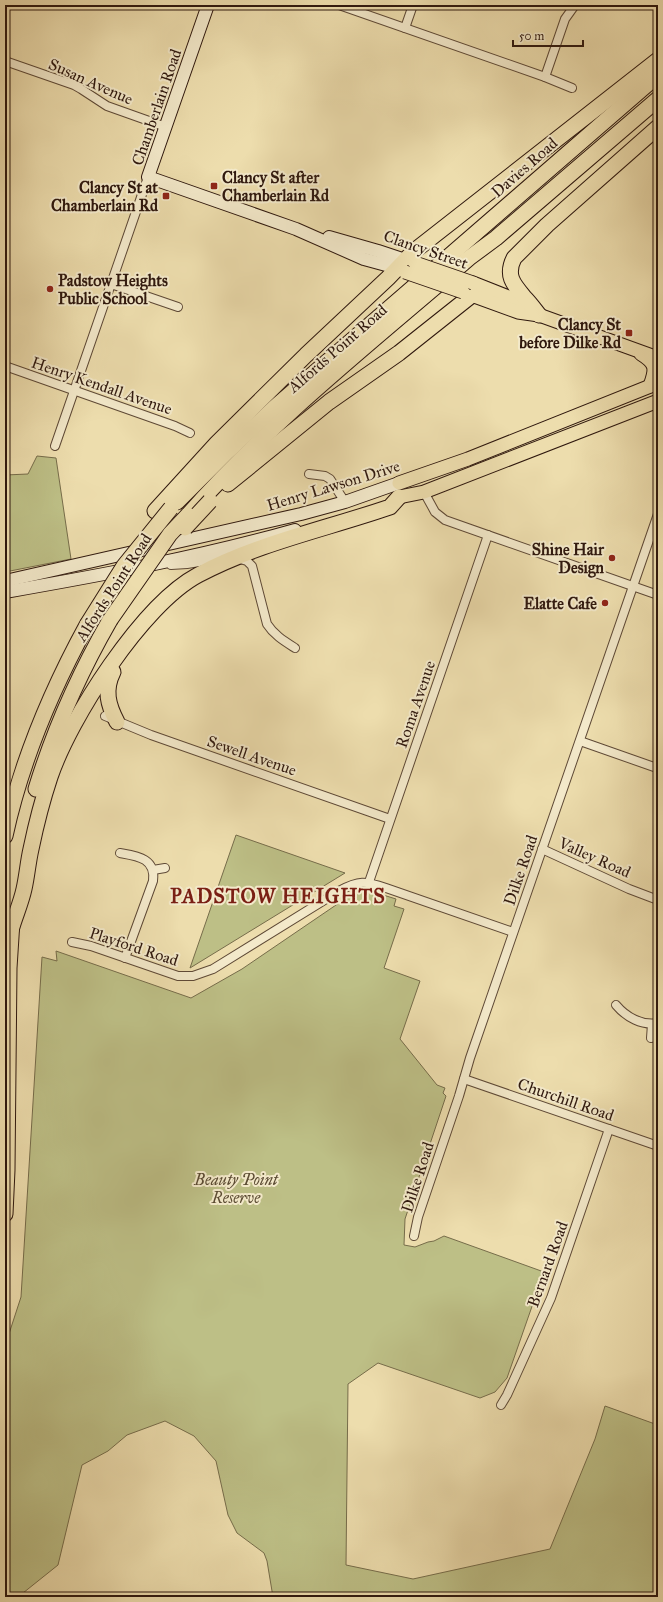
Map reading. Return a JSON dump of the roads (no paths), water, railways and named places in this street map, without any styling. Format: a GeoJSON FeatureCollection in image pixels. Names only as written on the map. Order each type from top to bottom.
{"type":"FeatureCollection","features":[{"type":"Feature","properties":{"kind":"highway"},"geometry":{"type":"LineString","coordinates":[[82,626],[114,566],[155,511],[217,443],[293,367],[405,266],[413,252],[658,60]]}},
{"type":"Feature","properties":{"kind":"highway","name":"Davies Road"},"geometry":{"type":"LineString","coordinates":[[414,286],[658,75]]}},
{"type":"Feature","properties":{"kind":"highway","name":"Alfords Point Road"},"geometry":{"type":"LineString","coordinates":[[5,1214],[11,930],[14,897],[24,838],[41,771],[57,726],[74,687],[110,620],[170,534],[207,498],[235,464],[289,414],[426,295],[469,258],[496,238],[658,99]]}},
{"type":"Feature","properties":{"kind":"highway"},"geometry":{"type":"LineString","coordinates":[[539,315],[513,284],[510,273],[514,258],[547,225],[658,127]]}},
{"type":"Feature","properties":{"kind":"highway","name":"Alfords Point Road"},"geometry":{"type":"LineString","coordinates":[[5,836],[14,798],[43,716],[59,678],[82,626],[124,566],[171,508],[194,483],[250,430],[414,286]]}},
{"type":"Feature","properties":{"kind":"highway"},"geometry":{"type":"LineString","coordinates":[[207,498],[277,445],[324,405],[399,353],[469,290]]}},
{"type":"Feature","properties":{"kind":"highway"},"geometry":{"type":"LineString","coordinates":[[11,930],[24,889],[39,814],[56,762],[69,734],[87,703],[128,642],[152,612],[173,592],[197,576],[277,543],[390,507],[400,490]]}},
{"type":"Feature","properties":{"kind":"highway"},"geometry":{"type":"LineString","coordinates":[[111,719],[108,684],[128,642]]}},
{"type":"Feature","properties":{"kind":"main road","name":"Chamberlain Road"},"geometry":{"type":"LineString","coordinates":[[148,177],[208,5]]}},
{"type":"Feature","properties":{"kind":"main road","name":"Clancy Street"},"geometry":{"type":"LineString","coordinates":[[148,177],[296,229],[351,243],[405,266],[469,290],[521,302],[539,315],[656,356]]}},
{"type":"Feature","properties":{"kind":"main road"},"geometry":{"type":"LineString","coordinates":[[633,349],[650,360],[654,365],[654,384]]}},
{"type":"Feature","properties":{"kind":"main road","name":"Henry Lawson Drive"},"geometry":{"type":"LineString","coordinates":[[5,592],[77,579],[192,555],[290,531],[400,490],[468,459],[654,384]]}},
{"type":"Feature","properties":{"kind":"main road","name":"Henry Lawson Drive"},"geometry":{"type":"LineString","coordinates":[[5,581],[285,518],[345,502],[400,490],[424,492],[658,401]]}},
{"type":"Feature","properties":{"kind":"street"},"geometry":{"type":"LineString","coordinates":[[339,5],[545,77],[572,88]]}},
{"type":"Feature","properties":{"kind":"street"},"geometry":{"type":"LineString","coordinates":[[405,28],[413,5]]}},
{"type":"Feature","properties":{"kind":"street"},"geometry":{"type":"LineString","coordinates":[[545,77],[565,19],[575,5]]}},
{"type":"Feature","properties":{"kind":"street","name":"Susan Avenue"},"geometry":{"type":"LineString","coordinates":[[5,61],[82,88],[107,106],[166,127]]}},
{"type":"Feature","properties":{"kind":"street","name":"Chamberlain Road"},"geometry":{"type":"LineString","coordinates":[[55,446],[148,177]]}},
{"type":"Feature","properties":{"kind":"street"},"geometry":{"type":"LineString","coordinates":[[111,284],[178,307]]}},
{"type":"Feature","properties":{"kind":"street","name":"Henry Kendall Avenue"},"geometry":{"type":"LineString","coordinates":[[5,366],[175,426],[190,433]]}},
{"type":"Feature","properties":{"kind":"street"},"geometry":{"type":"LineString","coordinates":[[309,474],[325,476],[330,479],[345,502]]}},
{"type":"Feature","properties":{"kind":"street"},"geometry":{"type":"LineString","coordinates":[[424,492],[436,512],[442,518],[658,594]]}},
{"type":"Feature","properties":{"kind":"street","name":"Dilke Road"},"geometry":{"type":"LineString","coordinates":[[414,1236],[418,1217],[513,932],[658,514]]}},
{"type":"Feature","properties":{"kind":"street","name":"Roma Avenue"},"geometry":{"type":"LineString","coordinates":[[369,882],[488,535]]}},
{"type":"Feature","properties":{"kind":"street"},"geometry":{"type":"LineString","coordinates":[[137,566],[187,564],[224,558],[238,558],[247,561],[252,566],[267,624],[277,637],[295,648]]}},
{"type":"Feature","properties":{"kind":"street","name":"Sewell Avenue"},"geometry":{"type":"LineString","coordinates":[[111,719],[390,819]]}},
{"type":"Feature","properties":{"kind":"street"},"geometry":{"type":"LineString","coordinates":[[580,741],[654,767]]}},
{"type":"Feature","properties":{"kind":"street","name":"Valley Road"},"geometry":{"type":"LineString","coordinates":[[542,849],[629,889],[658,900]]}},
{"type":"Feature","properties":{"kind":"street"},"geometry":{"type":"LineString","coordinates":[[120,853],[145,860],[150,864],[153,870],[153,880],[125,958]]}},
{"type":"Feature","properties":{"kind":"street"},"geometry":{"type":"LineString","coordinates":[[153,870],[165,868]]}},
{"type":"Feature","properties":{"kind":"street","name":"Playford Road"},"geometry":{"type":"LineString","coordinates":[[72,942],[91,946],[178,976],[193,976],[201,974],[349,886],[362,882],[369,882]]}},
{"type":"Feature","properties":{"kind":"street"},"geometry":{"type":"LineString","coordinates":[[369,882],[513,932]]}},
{"type":"Feature","properties":{"kind":"street"},"geometry":{"type":"LineString","coordinates":[[616,1005],[628,1017],[655,1024],[651,1038]]}},
{"type":"Feature","properties":{"kind":"street","name":"Churchill Road"},"geometry":{"type":"LineString","coordinates":[[464,1079],[658,1146]]}},
{"type":"Feature","properties":{"kind":"street","name":"Bernard Road"},"geometry":{"type":"LineString","coordinates":[[500,1404],[507,1394],[544,1315],[609,1129]]}},
{"type":"Feature","properties":{"kind":"place","name":"Clancy St after Chamberlain Rd"},"geometry":{"type":"Point","coordinates":[214,186]}},
{"type":"Feature","properties":{"kind":"place","name":"Clancy St at Chamberlain Rd"},"geometry":{"type":"Point","coordinates":[166,196]}},
{"type":"Feature","properties":{"kind":"place","name":"Padstow Heights Public School"},"geometry":{"type":"Point","coordinates":[50,289]}},
{"type":"Feature","properties":{"kind":"place","name":"Clancy St before Dilke Rd"},"geometry":{"type":"Point","coordinates":[629,333]}},
{"type":"Feature","properties":{"kind":"place","name":"Shine Hair Design"},"geometry":{"type":"Point","coordinates":[612,558]}},
{"type":"Feature","properties":{"kind":"place","name":"Elatte Cafe"},"geometry":{"type":"Point","coordinates":[605,603]}},
{"type":"Feature","properties":{"kind":"district","name":"PADSTOW HEIGHTS"},"geometry":{"type":"Point","coordinates":[278,896]}},
{"type":"Feature","properties":{"kind":"park label","name":"Beauty Point Reserve"},"geometry":{"type":"Point","coordinates":[236,1188]}}]}
